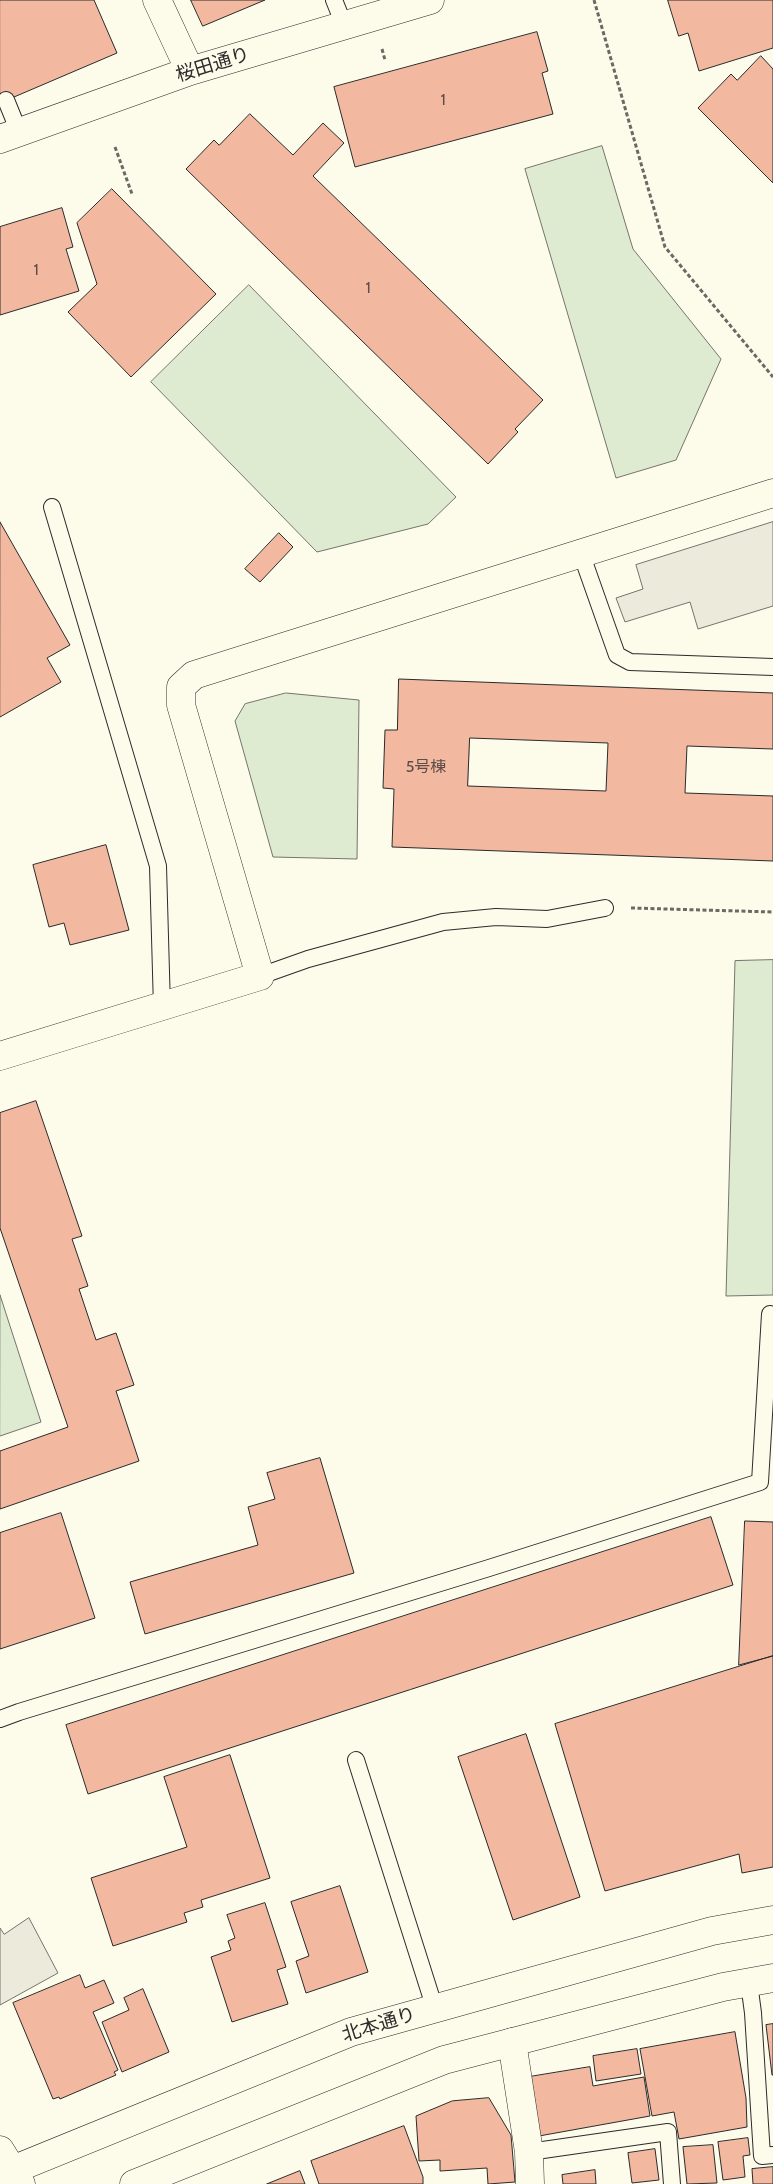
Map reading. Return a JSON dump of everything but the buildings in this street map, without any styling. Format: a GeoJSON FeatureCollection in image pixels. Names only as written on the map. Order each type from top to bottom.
{"type":"FeatureCollection","features":[{"type":"Feature","properties":{"kind":"main road"},"geometry":{"type":"LineString","coordinates":[[157,0],[190,71]]}},
{"type":"Feature","properties":{"kind":"main road","name":"桜田通り"},"geometry":{"type":"LineString","coordinates":[[9,136],[190,71],[430,0]]}},
{"type":"Feature","properties":{"kind":"main road"},"geometry":{"type":"LineString","coordinates":[[0,1056],[162,1008],[260,976],[181,705],[181,687],[194,675],[773,493]]}},
{"type":"Feature","properties":{"kind":"main road","name":"北本通り"},"geometry":{"type":"LineString","coordinates":[[9,2169],[351,2032],[712,1931],[773,1920]]}},
{"type":"Feature","properties":{"kind":"main road"},"geometry":{"type":"LineString","coordinates":[[134,2184],[444,2060],[714,1989],[761,1980]]}},
{"type":"Feature","properties":{"kind":"main road"},"geometry":{"type":"LineString","coordinates":[[512,2042],[529,2152],[530,2184]]}},
{"type":"Feature","properties":{"kind":"lane"},"geometry":{"type":"LineString","coordinates":[[334,0],[344,26]]}},
{"type":"Feature","properties":{"kind":"lane"},"geometry":{"type":"LineString","coordinates":[[6,100],[9,136]]}},
{"type":"Feature","properties":{"kind":"lane"},"geometry":{"type":"LineString","coordinates":[[52,507],[158,866],[162,1008]]}},
{"type":"Feature","properties":{"kind":"lane"},"geometry":{"type":"LineString","coordinates":[[581,553],[616,656],[630,662],[773,667]]}},
{"type":"Feature","properties":{"kind":"lane"},"geometry":{"type":"LineString","coordinates":[[260,976],[308,959],[443,922],[496,917],[547,919],[605,908]]}},
{"type":"Feature","properties":{"kind":"lane"},"geometry":{"type":"LineString","coordinates":[[0,1720],[19,1712],[490,1568],[760,1482],[770,1314]]}},
{"type":"Feature","properties":{"kind":"lane"},"geometry":{"type":"LineString","coordinates":[[356,1760],[435,2009]]}},
{"type":"Feature","properties":{"kind":"lane"},"geometry":{"type":"LineString","coordinates":[[761,1980],[754,2013],[762,2156],[773,2155]]}},
{"type":"Feature","properties":{"kind":"lane"},"geometry":{"type":"LineString","coordinates":[[529,2152],[668,2132],[672,2184]]}},
{"type":"Feature","properties":{"kind":"path"},"geometry":{"type":"LineString","coordinates":[[594,0],[665,247],[773,377]]}},
{"type":"Feature","properties":{"kind":"path"},"geometry":{"type":"LineString","coordinates":[[380,43],[385,60]]}},
{"type":"Feature","properties":{"kind":"path"},"geometry":{"type":"LineString","coordinates":[[115,147],[132,194]]}},
{"type":"Feature","properties":{"kind":"green space"},"geometry":{"type":"Polygon","coordinates":[[[602,146],[633,249],[721,359],[676,460],[616,478],[525,169],[602,146]]]}},
{"type":"Feature","properties":{"kind":"green space"},"geometry":{"type":"Polygon","coordinates":[[[249,285],[456,497],[428,524],[317,552],[151,382],[249,285]]]}},
{"type":"Feature","properties":{"kind":"green space"},"geometry":{"type":"Polygon","coordinates":[[[286,693],[359,700],[357,859],[273,857],[235,721],[245,704],[286,693]]]}},
{"type":"Feature","properties":{"kind":"green space"},"geometry":{"type":"Polygon","coordinates":[[[773,960],[773,1295],[726,1296],[735,961],[773,960]]]}},
{"type":"Feature","properties":{"kind":"green space"},"geometry":{"type":"Polygon","coordinates":[[[0,1295],[41,1422],[0,1436],[0,1295]]]}},
{"type":"Feature","properties":{"kind":"shaded area"},"geometry":{"type":"Polygon","coordinates":[[[773,522],[773,606],[698,629],[690,602],[625,622],[616,598],[643,589],[636,565],[773,522]]]}},
{"type":"Feature","properties":{"kind":"shaded area"},"geometry":{"type":"Polygon","coordinates":[[[29,1918],[58,1973],[0,2005],[0,1928],[4,1934],[29,1918]]]}}]}
